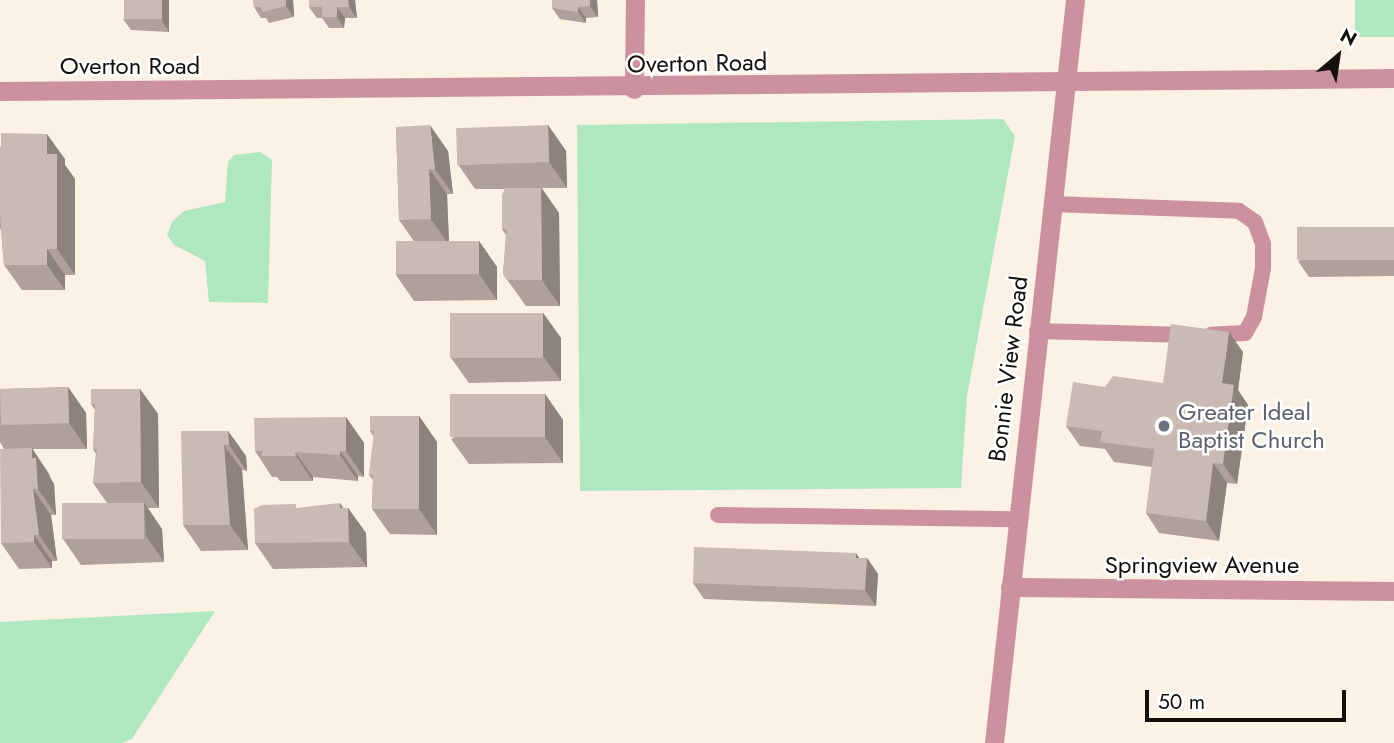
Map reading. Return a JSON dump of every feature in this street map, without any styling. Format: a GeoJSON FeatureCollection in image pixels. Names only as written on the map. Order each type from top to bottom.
{"type":"FeatureCollection","features":[{"type":"Feature","properties":{"kind":"street"},"geometry":{"type":"LineString","coordinates":[[634,89],[635,0]]}},
{"type":"Feature","properties":{"kind":"street","name":"Bonnie View Road"},"geometry":{"type":"LineString","coordinates":[[994,743],[1015,519],[1067,82],[1074,0]]}},
{"type":"Feature","properties":{"kind":"street","name":"Overton Road"},"geometry":{"type":"LineString","coordinates":[[0,91],[634,89],[1394,78]]}},
{"type":"Feature","properties":{"kind":"street","name":"Springview Avenue"},"geometry":{"type":"LineString","coordinates":[[1010,587],[1394,591]]}},
{"type":"Feature","properties":{"kind":"lane"},"geometry":{"type":"LineString","coordinates":[[1037,331],[1245,333],[1254,317],[1263,268],[1263,244],[1255,222],[1239,211],[1052,204]]}},
{"type":"Feature","properties":{"kind":"lane"},"geometry":{"type":"LineString","coordinates":[[718,515],[1015,519]]}},
{"type":"Feature","properties":{"kind":"green space"},"geometry":{"type":"Polygon","coordinates":[[[1355,0],[1394,0],[1394,37],[1355,37],[1355,0]]]}},
{"type":"Feature","properties":{"kind":"green space"},"geometry":{"type":"Polygon","coordinates":[[[1003,119],[1015,136],[967,396],[961,488],[580,491],[577,125],[1003,119]]]}},
{"type":"Feature","properties":{"kind":"green space"},"geometry":{"type":"Polygon","coordinates":[[[260,152],[272,160],[268,303],[209,302],[205,261],[174,245],[167,235],[172,222],[184,211],[225,202],[228,162],[234,155],[260,152]]]}},
{"type":"Feature","properties":{"kind":"green space"},"geometry":{"type":"Polygon","coordinates":[[[215,611],[132,739],[122,743],[0,743],[0,622],[215,611]]]}},
{"type":"Feature","properties":{"kind":"building"},"geometry":{"type":"Polygon","coordinates":[[[124,0],[162,0],[162,19],[124,19],[124,0]]]}},
{"type":"Feature","properties":{"kind":"building"},"geometry":{"type":"Polygon","coordinates":[[[253,0],[286,0],[286,6],[262,12],[261,7],[254,7],[253,0]]]}},
{"type":"Feature","properties":{"kind":"building"},"geometry":{"type":"Polygon","coordinates":[[[309,0],[348,0],[349,7],[337,7],[337,17],[322,17],[322,7],[309,7],[309,0]]]}},
{"type":"Feature","properties":{"kind":"building"},"geometry":{"type":"Polygon","coordinates":[[[552,0],[590,0],[590,6],[578,7],[578,12],[552,8],[552,0]]]}},
{"type":"Feature","properties":{"kind":"building"},"geometry":{"type":"Polygon","coordinates":[[[430,125],[435,169],[429,169],[431,219],[399,220],[396,127],[430,125]]]}},
{"type":"Feature","properties":{"kind":"building"},"geometry":{"type":"Polygon","coordinates":[[[548,125],[549,162],[457,165],[456,128],[548,125]]]}},
{"type":"Feature","properties":{"kind":"building"},"geometry":{"type":"Polygon","coordinates":[[[1,133],[47,134],[47,154],[57,154],[57,249],[47,249],[47,265],[4,265],[0,213],[1,133]]]}},
{"type":"Feature","properties":{"kind":"building"},"geometry":{"type":"Polygon","coordinates":[[[505,188],[541,188],[542,280],[508,280],[503,274],[507,229],[502,229],[502,195],[505,188]]]}},
{"type":"Feature","properties":{"kind":"building"},"geometry":{"type":"Polygon","coordinates":[[[1297,227],[1394,227],[1394,260],[1297,260],[1297,227]]]}},
{"type":"Feature","properties":{"kind":"building"},"geometry":{"type":"Polygon","coordinates":[[[396,241],[479,241],[479,274],[396,274],[396,241]]]}},
{"type":"Feature","properties":{"kind":"building"},"geometry":{"type":"Polygon","coordinates":[[[450,313],[543,313],[543,358],[450,358],[450,313]]]}},
{"type":"Feature","properties":{"kind":"building","name":"Greater Ideal Baptist Church"},"geometry":{"type":"Polygon","coordinates":[[[1171,324],[1229,332],[1222,383],[1234,385],[1223,464],[1213,463],[1206,521],[1146,513],[1154,449],[1100,442],[1102,431],[1066,426],[1073,382],[1105,387],[1113,376],[1163,383],[1171,324]]]}},
{"type":"Feature","properties":{"kind":"building"},"geometry":{"type":"Polygon","coordinates":[[[68,387],[69,423],[1,425],[0,389],[68,387]]]}},
{"type":"Feature","properties":{"kind":"building"},"geometry":{"type":"Polygon","coordinates":[[[91,389],[140,389],[141,482],[93,483],[97,449],[93,449],[95,404],[91,404],[91,389]]]}},
{"type":"Feature","properties":{"kind":"building"},"geometry":{"type":"Polygon","coordinates":[[[450,394],[545,394],[545,437],[450,437],[450,394]]]}},
{"type":"Feature","properties":{"kind":"building"},"geometry":{"type":"Polygon","coordinates":[[[370,416],[419,416],[419,509],[372,509],[373,475],[369,475],[374,431],[370,431],[370,416]]]}},
{"type":"Feature","properties":{"kind":"building"},"geometry":{"type":"Polygon","coordinates":[[[346,417],[346,451],[340,451],[340,455],[295,452],[296,456],[262,456],[262,451],[255,451],[254,418],[346,417]]]}},
{"type":"Feature","properties":{"kind":"building"},"geometry":{"type":"Polygon","coordinates":[[[181,431],[228,431],[229,445],[224,445],[230,525],[183,525],[181,431]]]}},
{"type":"Feature","properties":{"kind":"building"},"geometry":{"type":"Polygon","coordinates":[[[32,448],[32,458],[36,458],[38,489],[33,489],[39,535],[34,535],[34,542],[1,543],[0,449],[32,448]]]}},
{"type":"Feature","properties":{"kind":"building"},"geometry":{"type":"Polygon","coordinates":[[[62,503],[144,503],[144,539],[62,539],[62,503]]]}},
{"type":"Feature","properties":{"kind":"building"},"geometry":{"type":"Polygon","coordinates":[[[340,503],[340,508],[348,508],[349,542],[255,543],[254,509],[262,505],[296,504],[296,508],[340,503]]]}},
{"type":"Feature","properties":{"kind":"building"},"geometry":{"type":"Polygon","coordinates":[[[694,547],[856,553],[856,558],[867,558],[865,590],[693,583],[694,547]]]}},
{"type":"Feature","properties":{"kind":"place","name":"Greater Ideal Baptist Church"},"geometry":{"type":"Point","coordinates":[1164,426]}}]}
